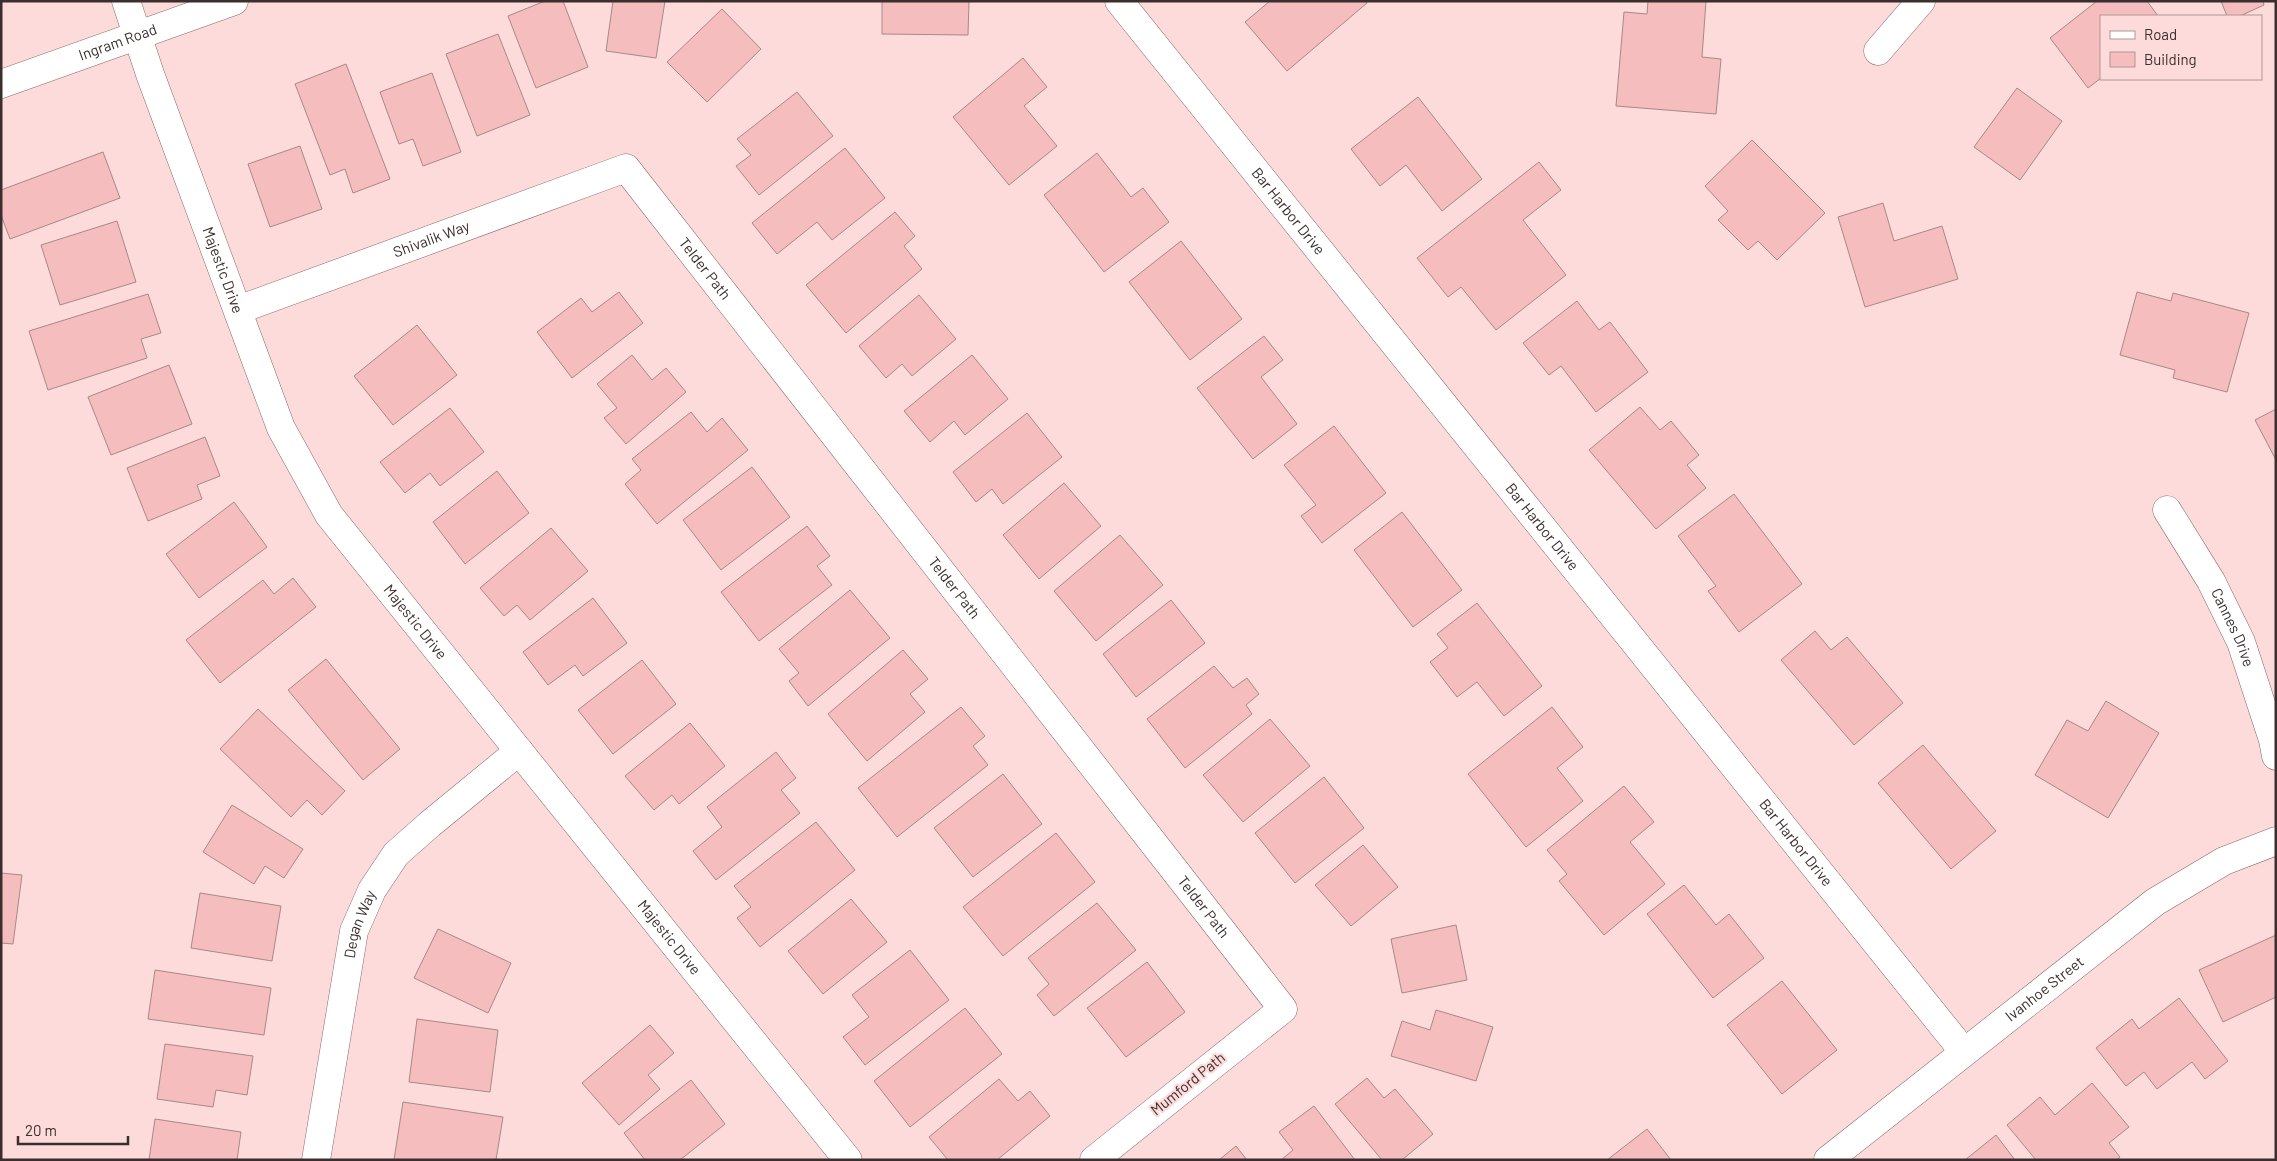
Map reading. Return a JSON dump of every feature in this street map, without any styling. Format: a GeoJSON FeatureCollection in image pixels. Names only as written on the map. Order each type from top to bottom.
{"type":"FeatureCollection","features":[{"type":"Feature","properties":{"kind":"street","name":"Majestic Drive"},"geometry":{"type":"LineString","coordinates":[[126,1],[150,74],[281,428],[329,515],[848,1160]]}},
{"type":"Feature","properties":{"kind":"street","name":"Ingram Road"},"geometry":{"type":"LineString","coordinates":[[1,84],[234,1]]}},
{"type":"Feature","properties":{"kind":"street","name":"Bar Harbor Drive"},"geometry":{"type":"LineString","coordinates":[[1119,1],[1964,1052]]}},
{"type":"Feature","properties":{"kind":"street"},"geometry":{"type":"LineString","coordinates":[[1878,51],[1921,1]]}},
{"type":"Feature","properties":{"kind":"street","name":"Shivalik Way"},"geometry":{"type":"LineString","coordinates":[[238,310],[626,168]]}},
{"type":"Feature","properties":{"kind":"street","name":"Telder Path"},"geometry":{"type":"LineString","coordinates":[[626,168],[1283,1009]]}},
{"type":"Feature","properties":{"kind":"street","name":"Cannes Drive"},"geometry":{"type":"LineString","coordinates":[[2167,510],[2211,581],[2241,642],[2273,740],[2276,756]]}},
{"type":"Feature","properties":{"kind":"street","name":"Degan Way"},"geometry":{"type":"LineString","coordinates":[[316,1160],[354,931],[372,890],[396,854],[520,751]]}},
{"type":"Feature","properties":{"kind":"street","name":"Ivanhoe Street"},"geometry":{"type":"LineString","coordinates":[[1828,1160],[2155,902],[2224,861],[2276,841]]}},
{"type":"Feature","properties":{"kind":"street","name":"Mumford Path"},"geometry":{"type":"LineString","coordinates":[[1094,1160],[1283,1009]]}},
{"type":"Feature","properties":{"kind":"building"},"geometry":{"type":"Polygon","coordinates":[[[545,1],[563,1],[588,67],[536,88],[508,16],[545,1]]]}},
{"type":"Feature","properties":{"kind":"building"},"geometry":{"type":"Polygon","coordinates":[[[613,1],[665,1],[656,58],[606,51],[613,1]]]}},
{"type":"Feature","properties":{"kind":"building"},"geometry":{"type":"Polygon","coordinates":[[[882,1],[969,1],[968,35],[882,34],[882,1]]]}},
{"type":"Feature","properties":{"kind":"building"},"geometry":{"type":"Polygon","coordinates":[[[1270,1],[1366,1],[1367,3],[1287,71],[1245,22],[1270,1]]]}},
{"type":"Feature","properties":{"kind":"building"},"geometry":{"type":"Polygon","coordinates":[[[1648,1],[1706,1],[1702,57],[1721,59],[1716,114],[1616,106],[1624,12],[1647,14],[1648,1]]]}},
{"type":"Feature","properties":{"kind":"building"},"geometry":{"type":"Polygon","coordinates":[[[2097,1],[2147,1],[2157,15],[2100,15],[2100,79],[2088,88],[2050,38],[2097,1]]]}},
{"type":"Feature","properties":{"kind":"building"},"geometry":{"type":"Polygon","coordinates":[[[2221,1],[2263,1],[2264,5],[2242,15],[2227,15],[2221,1]]]}},
{"type":"Feature","properties":{"kind":"building"},"geometry":{"type":"Polygon","coordinates":[[[722,9],[761,49],[707,102],[667,62],[722,9]]]}},
{"type":"Feature","properties":{"kind":"building"},"geometry":{"type":"Polygon","coordinates":[[[498,34],[530,115],[477,136],[446,54],[498,34]]]}},
{"type":"Feature","properties":{"kind":"building"},"geometry":{"type":"Polygon","coordinates":[[[1023,58],[1047,87],[1024,106],[1057,146],[1009,185],[953,117],[1023,58]]]}},
{"type":"Feature","properties":{"kind":"building"},"geometry":{"type":"Polygon","coordinates":[[[346,64],[390,179],[353,193],[345,169],[330,175],[295,84],[346,64]]]}},
{"type":"Feature","properties":{"kind":"building"},"geometry":{"type":"Polygon","coordinates":[[[432,73],[461,152],[423,166],[413,139],[399,144],[380,92],[432,73]]]}},
{"type":"Feature","properties":{"kind":"building"},"geometry":{"type":"Polygon","coordinates":[[[2017,88],[2062,121],[2020,180],[1974,147],[2017,88]]]}},
{"type":"Feature","properties":{"kind":"building"},"geometry":{"type":"Polygon","coordinates":[[[797,92],[833,136],[759,195],[736,166],[751,155],[737,139],[797,92]]]}},
{"type":"Feature","properties":{"kind":"building"},"geometry":{"type":"Polygon","coordinates":[[[1418,97],[1482,179],[1442,211],[1406,165],[1380,186],[1351,149],[1418,97]]]}},
{"type":"Feature","properties":{"kind":"building"},"geometry":{"type":"Polygon","coordinates":[[[1752,140],[1825,213],[1777,260],[1758,241],[1748,250],[1718,220],[1728,211],[1705,186],[1752,140]]]}},
{"type":"Feature","properties":{"kind":"building"},"geometry":{"type":"Polygon","coordinates":[[[300,146],[322,209],[270,227],[248,164],[300,146]]]}},
{"type":"Feature","properties":{"kind":"building"},"geometry":{"type":"Polygon","coordinates":[[[845,148],[885,198],[832,240],[817,222],[777,254],[752,223],[845,148]]]}},
{"type":"Feature","properties":{"kind":"building"},"geometry":{"type":"Polygon","coordinates":[[[103,152],[120,198],[10,239],[1,215],[1,190],[103,152]]]}},
{"type":"Feature","properties":{"kind":"building"},"geometry":{"type":"Polygon","coordinates":[[[1097,153],[1131,197],[1143,188],[1169,222],[1104,272],[1044,195],[1097,153]]]}},
{"type":"Feature","properties":{"kind":"building"},"geometry":{"type":"Polygon","coordinates":[[[1539,162],[1561,190],[1523,220],[1566,275],[1496,330],[1461,287],[1448,297],[1417,258],[1539,162]]]}},
{"type":"Feature","properties":{"kind":"building"},"geometry":{"type":"Polygon","coordinates":[[[1883,203],[1894,241],[1942,226],[1958,279],[1865,307],[1838,217],[1883,203]]]}},
{"type":"Feature","properties":{"kind":"building"},"geometry":{"type":"Polygon","coordinates":[[[895,212],[915,236],[904,246],[922,269],[846,333],[806,285],[895,212]]]}},
{"type":"Feature","properties":{"kind":"building"},"geometry":{"type":"Polygon","coordinates":[[[117,221],[136,282],[60,305],[41,245],[117,221]]]}},
{"type":"Feature","properties":{"kind":"building"},"geometry":{"type":"Polygon","coordinates":[[[1181,241],[1242,319],[1190,360],[1129,282],[1181,241]]]}},
{"type":"Feature","properties":{"kind":"building"},"geometry":{"type":"Polygon","coordinates":[[[619,292],[643,323],[572,378],[537,332],[581,298],[592,312],[619,292]]]}},
{"type":"Feature","properties":{"kind":"building"},"geometry":{"type":"Polygon","coordinates":[[[2137,292],[2171,301],[2173,293],[2249,313],[2227,392],[2173,378],[2175,370],[2120,355],[2137,292]]]}},
{"type":"Feature","properties":{"kind":"building"},"geometry":{"type":"Polygon","coordinates":[[[148,294],[161,333],[141,339],[147,358],[48,390],[29,331],[148,294]]]}},
{"type":"Feature","properties":{"kind":"building"},"geometry":{"type":"Polygon","coordinates":[[[919,295],[956,339],[912,376],[902,364],[886,378],[859,346],[919,295]]]}},
{"type":"Feature","properties":{"kind":"building"},"geometry":{"type":"Polygon","coordinates":[[[1577,301],[1599,330],[1610,322],[1648,372],[1596,412],[1561,366],[1549,375],[1523,343],[1577,301]]]}},
{"type":"Feature","properties":{"kind":"building"},"geometry":{"type":"Polygon","coordinates":[[[417,325],[457,375],[393,425],[354,376],[417,325]]]}},
{"type":"Feature","properties":{"kind":"building"},"geometry":{"type":"Polygon","coordinates":[[[1264,336],[1283,360],[1261,377],[1297,424],[1253,459],[1197,388],[1264,336]]]}},
{"type":"Feature","properties":{"kind":"building"},"geometry":{"type":"Polygon","coordinates":[[[632,355],[652,380],[666,368],[686,392],[626,444],[604,418],[617,408],[597,384],[632,355]]]}},
{"type":"Feature","properties":{"kind":"building"},"geometry":{"type":"Polygon","coordinates":[[[972,355],[1008,399],[965,435],[954,421],[930,442],[904,411],[972,355]]]}},
{"type":"Feature","properties":{"kind":"building"},"geometry":{"type":"Polygon","coordinates":[[[169,365],[192,424],[111,455],[88,397],[169,365]]]}},
{"type":"Feature","properties":{"kind":"building"},"geometry":{"type":"Polygon","coordinates":[[[1640,407],[1660,430],[1671,421],[1699,455],[1687,465],[1706,488],[1656,529],[1589,450],[1640,407]]]}},
{"type":"Feature","properties":{"kind":"building"},"geometry":{"type":"Polygon","coordinates":[[[450,408],[484,452],[440,486],[430,473],[405,493],[380,462],[450,408]]]}},
{"type":"Feature","properties":{"kind":"building"},"geometry":{"type":"Polygon","coordinates":[[[2276,409],[2276,460],[2255,420],[2276,409]]]}},
{"type":"Feature","properties":{"kind":"building"},"geometry":{"type":"Polygon","coordinates":[[[691,412],[707,432],[722,418],[748,450],[657,524],[625,484],[641,470],[632,459],[691,412]]]}},
{"type":"Feature","properties":{"kind":"building"},"geometry":{"type":"Polygon","coordinates":[[[1027,413],[1062,457],[1003,504],[992,489],[976,502],[953,472],[1027,413]]]}},
{"type":"Feature","properties":{"kind":"building"},"geometry":{"type":"Polygon","coordinates":[[[1334,426],[1386,493],[1322,543],[1301,516],[1316,505],[1284,465],[1334,426]]]}},
{"type":"Feature","properties":{"kind":"building"},"geometry":{"type":"Polygon","coordinates":[[[205,437],[220,476],[197,485],[202,499],[148,521],[127,468],[205,437]]]}},
{"type":"Feature","properties":{"kind":"building"},"geometry":{"type":"Polygon","coordinates":[[[752,467],[790,517],[721,570],[683,520],[752,467]]]}},
{"type":"Feature","properties":{"kind":"building"},"geometry":{"type":"Polygon","coordinates":[[[497,471],[529,513],[465,564],[433,522],[497,471]]]}},
{"type":"Feature","properties":{"kind":"building"},"geometry":{"type":"Polygon","coordinates":[[[1064,483],[1101,526],[1039,579],[1003,535],[1064,483]]]}},
{"type":"Feature","properties":{"kind":"building"},"geometry":{"type":"Polygon","coordinates":[[[1734,494],[1802,584],[1739,632],[1708,591],[1716,586],[1678,536],[1734,494]]]}},
{"type":"Feature","properties":{"kind":"building"},"geometry":{"type":"Polygon","coordinates":[[[234,502],[267,547],[199,598],[166,554],[234,502]]]}},
{"type":"Feature","properties":{"kind":"building"},"geometry":{"type":"Polygon","coordinates":[[[1402,512],[1462,590],[1413,627],[1354,550],[1402,512]]]}},
{"type":"Feature","properties":{"kind":"building"},"geometry":{"type":"Polygon","coordinates":[[[807,526],[830,556],[817,566],[832,585],[759,641],[721,592],[807,526]]]}},
{"type":"Feature","properties":{"kind":"building"},"geometry":{"type":"Polygon","coordinates":[[[551,528],[588,571],[530,620],[517,605],[504,616],[480,588],[551,528]]]}},
{"type":"Feature","properties":{"kind":"building"},"geometry":{"type":"Polygon","coordinates":[[[1120,535],[1163,585],[1096,641],[1054,591],[1120,535]]]}},
{"type":"Feature","properties":{"kind":"building"},"geometry":{"type":"Polygon","coordinates":[[[293,578],[316,607],[220,683],[186,640],[263,580],[274,594],[293,578]]]}},
{"type":"Feature","properties":{"kind":"building"},"geometry":{"type":"Polygon","coordinates":[[[850,590],[890,638],[808,706],[789,681],[799,673],[779,649],[850,590]]]}},
{"type":"Feature","properties":{"kind":"building"},"geometry":{"type":"Polygon","coordinates":[[[593,598],[627,643],[583,676],[575,665],[548,685],[523,652],[593,598]]]}},
{"type":"Feature","properties":{"kind":"building"},"geometry":{"type":"Polygon","coordinates":[[[1171,600],[1205,643],[1136,697],[1103,654],[1171,600]]]}},
{"type":"Feature","properties":{"kind":"building"},"geometry":{"type":"Polygon","coordinates":[[[1477,603],[1542,686],[1504,716],[1477,682],[1457,697],[1430,662],[1448,648],[1437,634],[1477,603]]]}},
{"type":"Feature","properties":{"kind":"building"},"geometry":{"type":"Polygon","coordinates":[[[1815,631],[1831,650],[1847,637],[1903,703],[1854,745],[1781,660],[1815,631]]]}},
{"type":"Feature","properties":{"kind":"building"},"geometry":{"type":"Polygon","coordinates":[[[903,650],[928,679],[910,694],[925,712],[867,761],[828,714],[903,650]]]}},
{"type":"Feature","properties":{"kind":"building"},"geometry":{"type":"Polygon","coordinates":[[[326,659],[400,749],[363,780],[288,690],[326,659]]]}},
{"type":"Feature","properties":{"kind":"building"},"geometry":{"type":"Polygon","coordinates":[[[642,660],[676,704],[613,754],[578,710],[642,660]]]}},
{"type":"Feature","properties":{"kind":"building"},"geometry":{"type":"Polygon","coordinates":[[[1214,666],[1233,688],[1247,678],[1259,694],[1246,705],[1252,714],[1185,768],[1147,719],[1214,666]]]}},
{"type":"Feature","properties":{"kind":"building"},"geometry":{"type":"Polygon","coordinates":[[[2106,701],[2159,733],[2108,818],[2035,775],[2067,720],[2088,731],[2106,701]]]}},
{"type":"Feature","properties":{"kind":"building"},"geometry":{"type":"Polygon","coordinates":[[[961,707],[985,736],[973,746],[988,765],[897,837],[858,788],[961,707]]]}},
{"type":"Feature","properties":{"kind":"building"},"geometry":{"type":"Polygon","coordinates":[[[1552,707],[1583,747],[1557,768],[1583,801],[1526,847],[1468,774],[1552,707]]]}},
{"type":"Feature","properties":{"kind":"building"},"geometry":{"type":"Polygon","coordinates":[[[258,709],[345,791],[322,815],[307,800],[291,817],[220,749],[258,709]]]}},
{"type":"Feature","properties":{"kind":"building"},"geometry":{"type":"Polygon","coordinates":[[[1270,719],[1310,766],[1243,822],[1203,775],[1270,719]]]}},
{"type":"Feature","properties":{"kind":"building"},"geometry":{"type":"Polygon","coordinates":[[[690,723],[725,766],[679,804],[672,795],[654,810],[625,776],[690,723]]]}},
{"type":"Feature","properties":{"kind":"building"},"geometry":{"type":"Polygon","coordinates":[[[1923,745],[1996,831],[1951,869],[1878,783],[1923,745]]]}},
{"type":"Feature","properties":{"kind":"building"},"geometry":{"type":"Polygon","coordinates":[[[776,752],[796,778],[781,790],[800,813],[716,880],[693,851],[722,827],[707,807],[776,752]]]}},
{"type":"Feature","properties":{"kind":"building"},"geometry":{"type":"Polygon","coordinates":[[[1003,774],[1042,824],[973,877],[934,828],[1003,774]]]}},
{"type":"Feature","properties":{"kind":"building"},"geometry":{"type":"Polygon","coordinates":[[[1324,777],[1364,828],[1295,883],[1255,833],[1324,777]]]}},
{"type":"Feature","properties":{"kind":"building"},"geometry":{"type":"Polygon","coordinates":[[[1624,786],[1654,822],[1630,842],[1665,884],[1604,935],[1559,881],[1567,874],[1547,850],[1624,786]]]}},
{"type":"Feature","properties":{"kind":"building"},"geometry":{"type":"Polygon","coordinates":[[[232,805],[303,849],[284,878],[265,866],[254,884],[203,852],[232,805]]]}},
{"type":"Feature","properties":{"kind":"building"},"geometry":{"type":"Polygon","coordinates":[[[816,822],[855,870],[760,947],[737,918],[751,907],[734,886],[816,822]]]}},
{"type":"Feature","properties":{"kind":"building"},"geometry":{"type":"Polygon","coordinates":[[[1056,833],[1095,882],[1003,956],[963,907],[1056,833]]]}},
{"type":"Feature","properties":{"kind":"building"},"geometry":{"type":"Polygon","coordinates":[[[1363,845],[1398,887],[1351,926],[1315,885],[1363,845]]]}},
{"type":"Feature","properties":{"kind":"building"},"geometry":{"type":"Polygon","coordinates":[[[1,873],[22,875],[13,944],[1,943],[1,873]]]}},
{"type":"Feature","properties":{"kind":"building"},"geometry":{"type":"Polygon","coordinates":[[[1684,885],[1716,925],[1729,914],[1764,958],[1713,998],[1647,914],[1684,885]]]}},
{"type":"Feature","properties":{"kind":"building"},"geometry":{"type":"Polygon","coordinates":[[[200,893],[281,906],[272,961],[191,948],[200,893]]]}},
{"type":"Feature","properties":{"kind":"building"},"geometry":{"type":"Polygon","coordinates":[[[851,899],[887,942],[823,994],[788,951],[851,899]]]}},
{"type":"Feature","properties":{"kind":"building"},"geometry":{"type":"Polygon","coordinates":[[[1097,903],[1136,950],[1054,1016],[1037,995],[1049,984],[1028,958],[1097,903]]]}},
{"type":"Feature","properties":{"kind":"building"},"geometry":{"type":"Polygon","coordinates":[[[1456,925],[1467,980],[1402,993],[1391,939],[1456,925]]]}},
{"type":"Feature","properties":{"kind":"building"},"geometry":{"type":"Polygon","coordinates":[[[438,929],[511,963],[488,1013],[414,978],[438,929]]]}},
{"type":"Feature","properties":{"kind":"building"},"geometry":{"type":"Polygon","coordinates":[[[2276,935],[2276,997],[2223,1022],[2199,970],[2276,935]]]}},
{"type":"Feature","properties":{"kind":"building"},"geometry":{"type":"Polygon","coordinates":[[[910,950],[949,1000],[865,1065],[843,1037],[869,1017],[852,995],[910,950]]]}},
{"type":"Feature","properties":{"kind":"building"},"geometry":{"type":"Polygon","coordinates":[[[1147,962],[1185,1012],[1126,1057],[1087,1008],[1147,962]]]}},
{"type":"Feature","properties":{"kind":"building"},"geometry":{"type":"Polygon","coordinates":[[[155,970],[271,988],[264,1035],[148,1019],[155,970]]]}},
{"type":"Feature","properties":{"kind":"building"},"geometry":{"type":"Polygon","coordinates":[[[1782,981],[1837,1050],[1782,1094],[1727,1025],[1782,981]]]}},
{"type":"Feature","properties":{"kind":"building"},"geometry":{"type":"Polygon","coordinates":[[[2179,998],[2228,1061],[2205,1079],[2192,1062],[2157,1089],[2144,1072],[2126,1086],[2096,1048],[2132,1019],[2139,1029],[2179,998]]]}},
{"type":"Feature","properties":{"kind":"building"},"geometry":{"type":"Polygon","coordinates":[[[965,1008],[1002,1054],[910,1127],[874,1081],[965,1008]]]}},
{"type":"Feature","properties":{"kind":"building"},"geometry":{"type":"Polygon","coordinates":[[[1436,1010],[1493,1027],[1476,1081],[1391,1056],[1402,1021],[1430,1030],[1436,1010]]]}},
{"type":"Feature","properties":{"kind":"building"},"geometry":{"type":"Polygon","coordinates":[[[417,1019],[498,1030],[490,1092],[409,1082],[417,1019]]]}},
{"type":"Feature","properties":{"kind":"building"},"geometry":{"type":"Polygon","coordinates":[[[650,1025],[674,1053],[648,1075],[660,1089],[619,1125],[582,1083],[650,1025]]]}},
{"type":"Feature","properties":{"kind":"building"},"geometry":{"type":"Polygon","coordinates":[[[165,1044],[253,1056],[247,1095],[216,1090],[213,1107],[157,1099],[165,1044]]]}},
{"type":"Feature","properties":{"kind":"building"},"geometry":{"type":"Polygon","coordinates":[[[1367,1078],[1384,1098],[1395,1089],[1433,1134],[1402,1160],[1382,1160],[1335,1104],[1367,1078]]]}},
{"type":"Feature","properties":{"kind":"building"},"geometry":{"type":"Polygon","coordinates":[[[999,1079],[1018,1101],[1030,1091],[1050,1116],[997,1160],[948,1160],[929,1137],[999,1079]]]}},
{"type":"Feature","properties":{"kind":"building"},"geometry":{"type":"Polygon","coordinates":[[[691,1080],[725,1124],[680,1160],[645,1160],[624,1133],[691,1080]]]}},
{"type":"Feature","properties":{"kind":"building"},"geometry":{"type":"Polygon","coordinates":[[[2092,1083],[2129,1127],[2109,1143],[2120,1157],[2117,1160],[2036,1160],[2007,1125],[2040,1097],[2055,1115],[2092,1083]]]}},
{"type":"Feature","properties":{"kind":"building"},"geometry":{"type":"Polygon","coordinates":[[[403,1102],[503,1117],[496,1160],[394,1160],[403,1102]]]}},
{"type":"Feature","properties":{"kind":"building"},"geometry":{"type":"Polygon","coordinates":[[[1314,1106],[1355,1160],[1281,1160],[1293,1150],[1279,1132],[1314,1106]]]}},
{"type":"Feature","properties":{"kind":"building"},"geometry":{"type":"Polygon","coordinates":[[[155,1119],[241,1132],[237,1160],[149,1160],[155,1119]]]}},
{"type":"Feature","properties":{"kind":"building"},"geometry":{"type":"Polygon","coordinates":[[[1647,1129],[1671,1160],[1607,1160],[1647,1129]]]}},
{"type":"Feature","properties":{"kind":"building"},"geometry":{"type":"Polygon","coordinates":[[[1996,1135],[2015,1160],[1965,1160],[1996,1135]]]}},
{"type":"Feature","properties":{"kind":"building"},"geometry":{"type":"Polygon","coordinates":[[[1236,1146],[1247,1160],[1219,1160],[1236,1146]]]}}]}
